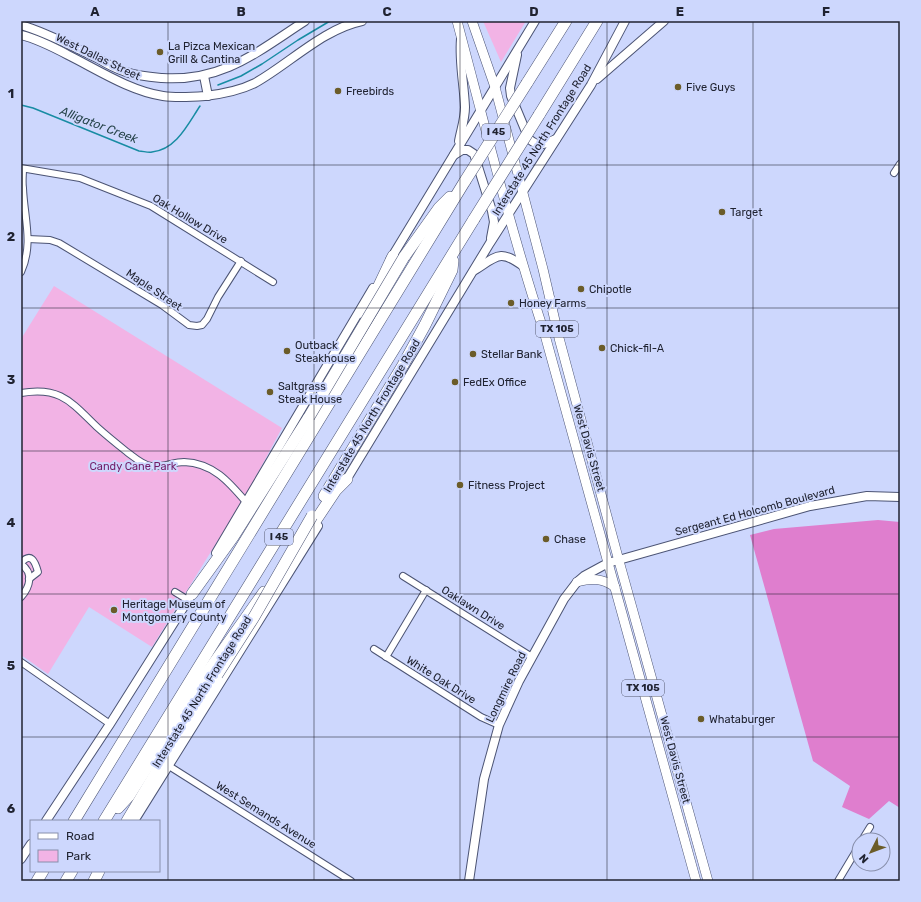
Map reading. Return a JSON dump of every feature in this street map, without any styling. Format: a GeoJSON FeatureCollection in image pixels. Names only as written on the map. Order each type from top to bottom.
{"type":"FeatureCollection","features":[{"type":"Feature","properties":{"kind":"highway","name":"I 45"},"geometry":{"type":"LineString","coordinates":[[75,820],[465,180],[566,21]]}},
{"type":"Feature","properties":{"kind":"highway","name":"I 45"},"geometry":{"type":"LineString","coordinates":[[105,820],[474,219],[598,21]]}},
{"type":"Feature","properties":{"kind":"highway"},"geometry":{"type":"LineString","coordinates":[[190,597],[233,538],[309,417],[398,257],[439,208],[465,180]]}},
{"type":"Feature","properties":{"kind":"highway"},"geometry":{"type":"LineString","coordinates":[[128,820],[254,617],[312,516],[403,366],[452,270],[454,253]]}},
{"type":"Feature","properties":{"kind":"highway"},"geometry":{"type":"LineString","coordinates":[[272,498],[398,257]]}},
{"type":"Feature","properties":{"kind":"highway"},"geometry":{"type":"LineString","coordinates":[[109,820],[129,796],[204,677],[251,609],[316,522],[336,490],[347,479]]}},
{"type":"Feature","properties":{"kind":"highway"},"geometry":{"type":"LineString","coordinates":[[37,881],[42,872]]}},
{"type":"Feature","properties":{"kind":"highway"},"geometry":{"type":"LineString","coordinates":[[66,881],[71,872]]}},
{"type":"Feature","properties":{"kind":"highway"},"geometry":{"type":"LineString","coordinates":[[95,881],[100,872]]}},
{"type":"Feature","properties":{"kind":"main road","name":"West Dallas Street"},"geometry":{"type":"LineString","coordinates":[[21,25],[64,42],[126,72],[146,76],[172,78],[204,76],[224,70],[243,61],[305,21]]}},
{"type":"Feature","properties":{"kind":"main road","name":"West Dallas Street"},"geometry":{"type":"LineString","coordinates":[[21,34],[60,51],[133,87],[161,96],[191,97],[208,96],[234,91],[254,83],[292,57],[338,29],[362,21]]}},
{"type":"Feature","properties":{"kind":"main road","name":"West Davis Street"},"geometry":{"type":"LineString","coordinates":[[457,21],[508,214],[547,342],[696,881]]}},
{"type":"Feature","properties":{"kind":"main road","name":"West Davis Street"},"geometry":{"type":"LineString","coordinates":[[472,21],[495,87],[543,268],[559,338],[708,881]]}},
{"type":"Feature","properties":{"kind":"main road"},"geometry":{"type":"LineString","coordinates":[[47,820],[110,724],[190,597],[246,502],[398,257],[452,156],[535,21]]}},
{"type":"Feature","properties":{"kind":"main road","name":"Interstate 45 North Frontage Road"},"geometry":{"type":"LineString","coordinates":[[135,820],[347,479],[508,214],[591,85],[625,21]]}},
{"type":"Feature","properties":{"kind":"main road"},"geometry":{"type":"LineString","coordinates":[[591,85],[604,72],[664,21]]}},
{"type":"Feature","properties":{"kind":"main road"},"geometry":{"type":"LineString","coordinates":[[457,149],[464,122],[465,108],[460,63],[461,34]]}},
{"type":"Feature","properties":{"kind":"main road"},"geometry":{"type":"LineString","coordinates":[[60,51],[64,42]]}},
{"type":"Feature","properties":{"kind":"main road"},"geometry":{"type":"LineString","coordinates":[[518,48],[510,88],[529,139],[534,144],[542,145],[556,138]]}},
{"type":"Feature","properties":{"kind":"main road"},"geometry":{"type":"LineString","coordinates":[[133,87],[136,74]]}},
{"type":"Feature","properties":{"kind":"main road"},"geometry":{"type":"LineString","coordinates":[[204,76],[208,96]]}},
{"type":"Feature","properties":{"kind":"main road"},"geometry":{"type":"LineString","coordinates":[[452,156],[462,150],[468,150],[474,154],[494,222],[490,243]]}},
{"type":"Feature","properties":{"kind":"main road"},"geometry":{"type":"LineString","coordinates":[[473,272],[494,258],[504,255],[510,257],[523,266]]}},
{"type":"Feature","properties":{"kind":"main road","name":"Sergeant Ed Holcomb Boulevard"},"geometry":{"type":"LineString","coordinates":[[619,561],[810,506],[867,496],[900,497]]}},
{"type":"Feature","properties":{"kind":"main road","name":"Longmire Road"},"geometry":{"type":"LineString","coordinates":[[469,881],[484,779],[499,725],[519,681],[564,599],[577,582],[608,563],[619,561]]}},
{"type":"Feature","properties":{"kind":"main road"},"geometry":{"type":"LineString","coordinates":[[577,582],[596,579],[602,580],[615,587]]}},
{"type":"Feature","properties":{"kind":"main road"},"geometry":{"type":"LineString","coordinates":[[666,773],[674,786],[686,827],[690,831],[694,832]]}},
{"type":"Feature","properties":{"kind":"main road"},"geometry":{"type":"LineString","coordinates":[[21,859],[30,846]]}},
{"type":"Feature","properties":{"kind":"street"},"geometry":{"type":"LineString","coordinates":[[894,173],[900,164]]}},
{"type":"Feature","properties":{"kind":"street"},"geometry":{"type":"LineString","coordinates":[[21,272],[27,253],[28,240],[22,168]]}},
{"type":"Feature","properties":{"kind":"street","name":"Oak Hollow Drive"},"geometry":{"type":"LineString","coordinates":[[22,168],[80,178],[152,206],[273,282]]}},
{"type":"Feature","properties":{"kind":"street","name":"Maple Street"},"geometry":{"type":"LineString","coordinates":[[28,240],[50,240],[59,243],[162,305],[190,326],[202,325],[207,319],[241,261]]}},
{"type":"Feature","properties":{"kind":"street"},"geometry":{"type":"LineString","coordinates":[[21,393],[34,391],[48,392],[70,400],[106,436],[141,462],[151,466],[184,462],[204,466],[223,476],[246,502]]}},
{"type":"Feature","properties":{"kind":"street"},"geometry":{"type":"LineString","coordinates":[[21,597],[28,587],[29,574],[24,565],[21,563],[28,557],[32,559],[38,572],[29,579]]}},
{"type":"Feature","properties":{"kind":"street","name":"Oaklawn Drive"},"geometry":{"type":"LineString","coordinates":[[403,576],[532,657]]}},
{"type":"Feature","properties":{"kind":"street"},"geometry":{"type":"LineString","coordinates":[[386,656],[426,590]]}},
{"type":"Feature","properties":{"kind":"street"},"geometry":{"type":"LineString","coordinates":[[176,592],[190,597]]}},
{"type":"Feature","properties":{"kind":"street","name":"White Oak Drive"},"geometry":{"type":"LineString","coordinates":[[374,649],[481,717],[499,725]]}},
{"type":"Feature","properties":{"kind":"street"},"geometry":{"type":"LineString","coordinates":[[22,663],[110,724]]}},
{"type":"Feature","properties":{"kind":"street","name":"West Semands Avenue"},"geometry":{"type":"LineString","coordinates":[[169,766],[351,881]]}},
{"type":"Feature","properties":{"kind":"street"},"geometry":{"type":"LineString","coordinates":[[867,832],[870,827]]}},
{"type":"Feature","properties":{"kind":"street"},"geometry":{"type":"LineString","coordinates":[[838,881],[851,859]]}},
{"type":"Feature","properties":{"kind":"green space"},"geometry":{"type":"Polygon","coordinates":[[[483,21],[526,21],[501,62],[483,21]]]}},
{"type":"Feature","properties":{"kind":"green space","name":"Candy Cane Park"},"geometry":{"type":"Polygon","coordinates":[[[54,286],[282,428],[246,495],[152,647],[89,607],[48,674],[21,655],[21,562],[24,558],[21,556],[21,339],[54,286]]]}},
{"type":"Feature","properties":{"kind":"shaded area"},"geometry":{"type":"Polygon","coordinates":[[[878,520],[900,522],[900,808],[889,801],[869,819],[842,807],[850,786],[813,761],[750,535],[774,529],[878,520]]]}},
{"type":"Feature","properties":{"kind":"waterway","name":"Alligator Creek"},"geometry":{"type":"LineString","coordinates":[[218,85],[241,76],[330,21]]}},
{"type":"Feature","properties":{"kind":"waterway","name":"Alligator Creek"},"geometry":{"type":"LineString","coordinates":[[21,105],[33,108],[139,151],[149,152],[160,150],[175,141],[186,128],[200,106]]}},
{"type":"Feature","properties":{"kind":"place","name":"La Pizca Mexican Grill & Cantina"},"geometry":{"type":"Point","coordinates":[160,52]}},
{"type":"Feature","properties":{"kind":"place","name":"Five Guys"},"geometry":{"type":"Point","coordinates":[678,87]}},
{"type":"Feature","properties":{"kind":"place","name":"Freebirds"},"geometry":{"type":"Point","coordinates":[338,91]}},
{"type":"Feature","properties":{"kind":"place","name":"Target"},"geometry":{"type":"Point","coordinates":[722,212]}},
{"type":"Feature","properties":{"kind":"place","name":"Chipotle"},"geometry":{"type":"Point","coordinates":[581,289]}},
{"type":"Feature","properties":{"kind":"place","name":"Honey Farms"},"geometry":{"type":"Point","coordinates":[511,303]}},
{"type":"Feature","properties":{"kind":"place","name":"Chick-fil-A"},"geometry":{"type":"Point","coordinates":[602,348]}},
{"type":"Feature","properties":{"kind":"place","name":"Outback Steakhouse"},"geometry":{"type":"Point","coordinates":[287,351]}},
{"type":"Feature","properties":{"kind":"place","name":"Stellar Bank"},"geometry":{"type":"Point","coordinates":[473,354]}},
{"type":"Feature","properties":{"kind":"place","name":"FedEx Office"},"geometry":{"type":"Point","coordinates":[455,382]}},
{"type":"Feature","properties":{"kind":"place","name":"Saltgrass Steak House"},"geometry":{"type":"Point","coordinates":[270,392]}},
{"type":"Feature","properties":{"kind":"place","name":"Fitness Project"},"geometry":{"type":"Point","coordinates":[460,485]}},
{"type":"Feature","properties":{"kind":"place","name":"Chase"},"geometry":{"type":"Point","coordinates":[546,539]}},
{"type":"Feature","properties":{"kind":"place","name":"Heritage Museum of Montgomery County"},"geometry":{"type":"Point","coordinates":[114,610]}},
{"type":"Feature","properties":{"kind":"place","name":"Whataburger"},"geometry":{"type":"Point","coordinates":[701,719]}}]}
